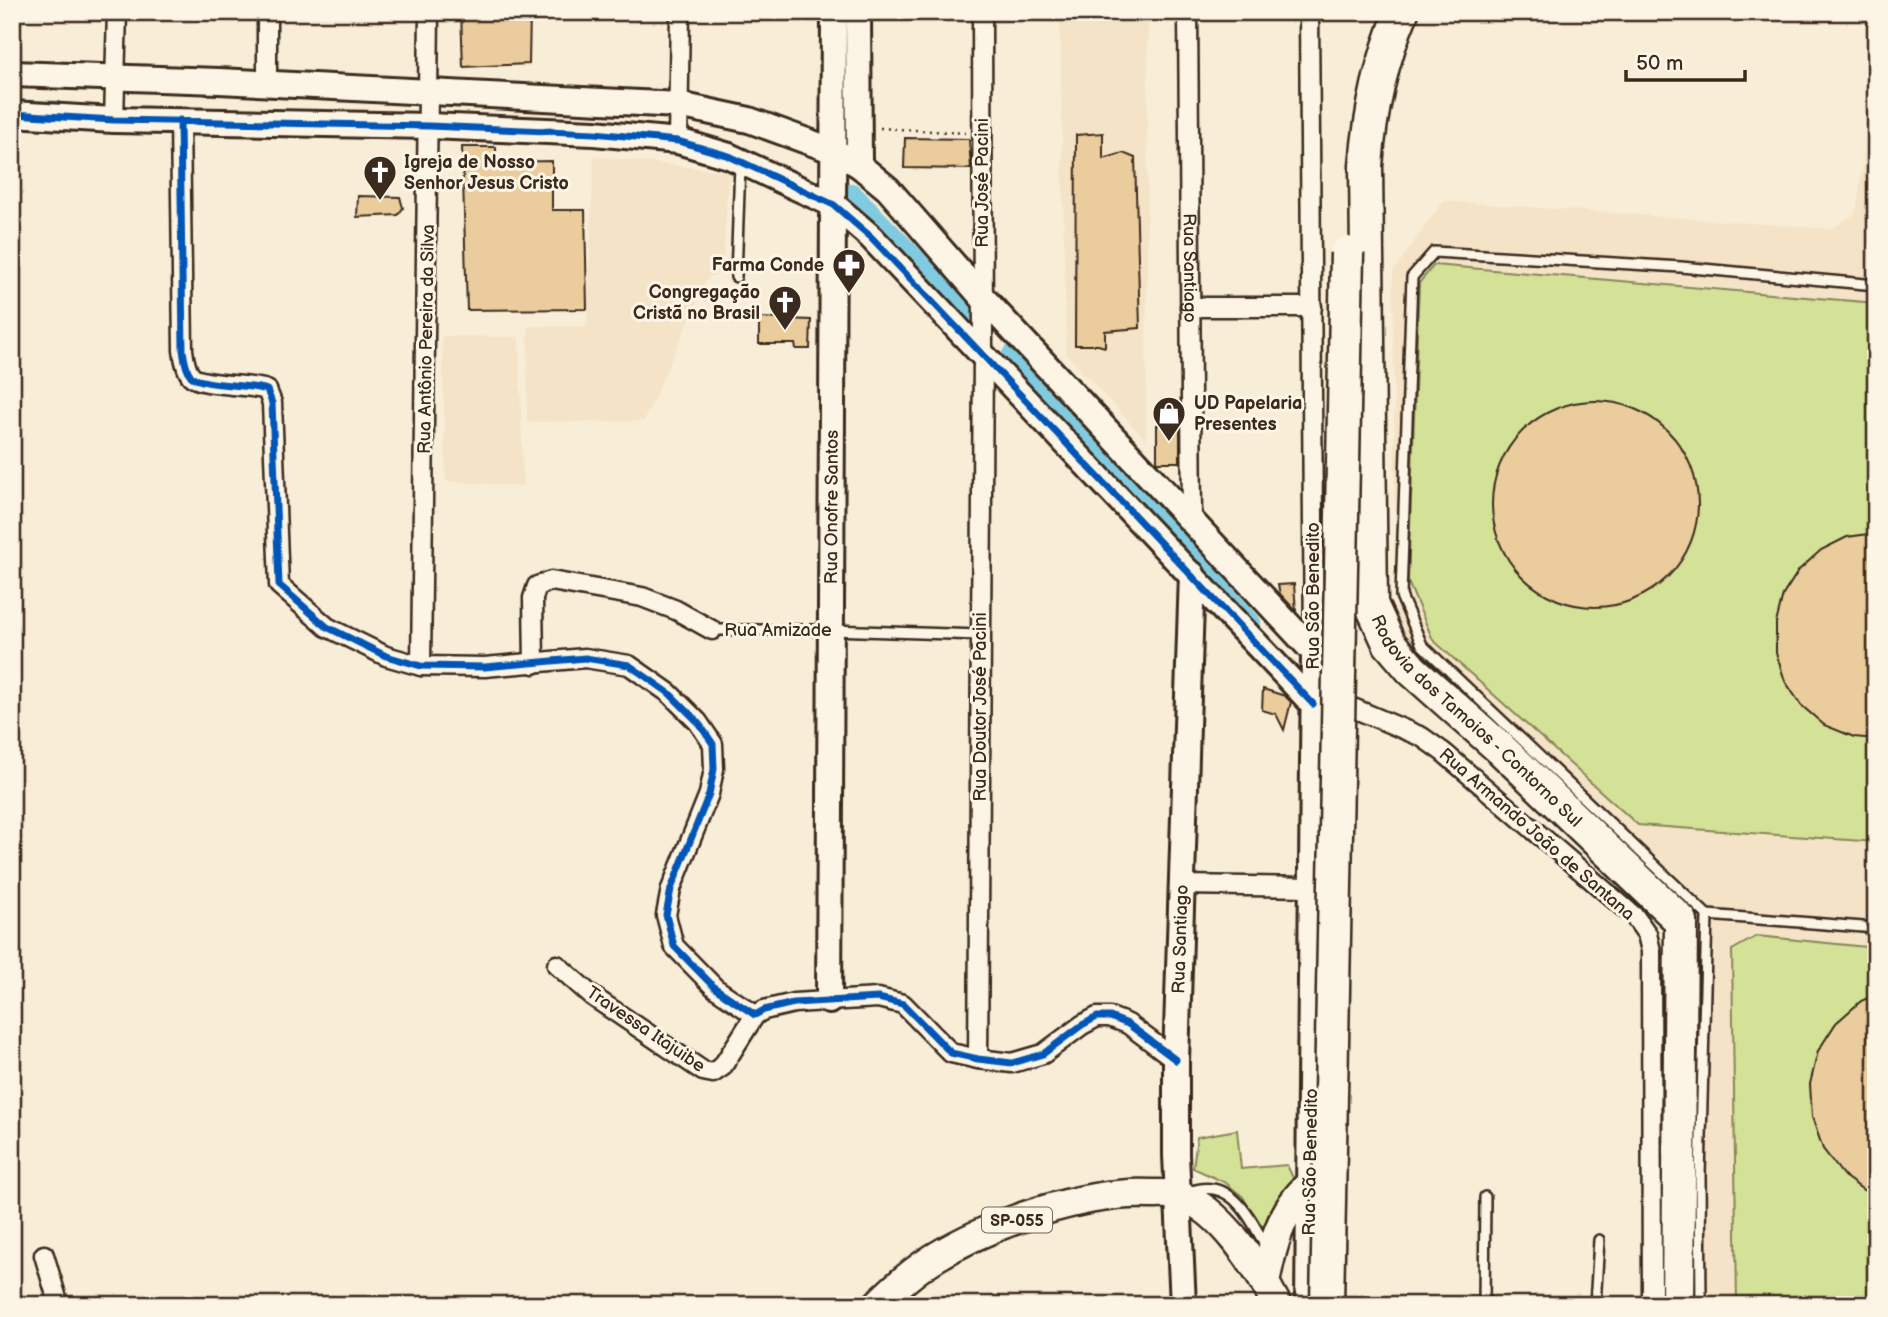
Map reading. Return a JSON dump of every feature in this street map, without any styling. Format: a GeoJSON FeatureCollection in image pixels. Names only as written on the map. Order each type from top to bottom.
{"type":"FeatureCollection","features":[{"type":"Feature","properties":{"kind":"highway"},"geometry":{"type":"LineString","coordinates":[[1327,1305],[1348,253],[1347,170],[1350,118],[1378,12]]}},
{"type":"Feature","properties":{"kind":"highway","name":"Rodovia dos Tamoios - Contorno Sul"},"geometry":{"type":"LineString","coordinates":[[1402,12],[1393,33],[1369,119],[1366,166],[1371,604],[1389,643],[1412,670],[1502,750],[1681,921],[1678,1305]]}},
{"type":"Feature","properties":{"kind":"main road"},"geometry":{"type":"LineString","coordinates":[[1271,1281],[1287,1210],[1296,1196],[1310,1184]]}},
{"type":"Feature","properties":{"kind":"main road","name":"SP-055"},"geometry":{"type":"LineString","coordinates":[[877,1305],[899,1283],[933,1258],[971,1238],[1010,1222],[1107,1195],[1130,1193],[1179,1196],[1202,1209],[1218,1221],[1271,1281]]}},
{"type":"Feature","properties":{"kind":"street"},"geometry":{"type":"LineString","coordinates":[[114,120],[117,12]]}},
{"type":"Feature","properties":{"kind":"street"},"geometry":{"type":"LineString","coordinates":[[267,12],[268,83]]}},
{"type":"Feature","properties":{"kind":"street","name":"Rua Antônio Pereira da Silva"},"geometry":{"type":"LineString","coordinates":[[421,666],[429,12]]}},
{"type":"Feature","properties":{"kind":"street"},"geometry":{"type":"LineString","coordinates":[[678,141],[680,12]]}},
{"type":"Feature","properties":{"kind":"street","name":"Rua Onofre Santos"},"geometry":{"type":"LineString","coordinates":[[829,1001],[834,12]]}},
{"type":"Feature","properties":{"kind":"street"},"geometry":{"type":"LineString","coordinates":[[858,12],[859,165]]}},
{"type":"Feature","properties":{"kind":"street","name":"Rua José Pacini"},"geometry":{"type":"LineString","coordinates":[[982,12],[983,354]]}},
{"type":"Feature","properties":{"kind":"street","name":"Rua Santiago"},"geometry":{"type":"LineString","coordinates":[[1188,12],[1192,523]]}},
{"type":"Feature","properties":{"kind":"street","name":"Rua São Benedito"},"geometry":{"type":"LineString","coordinates":[[1308,1305],[1314,652],[1309,12]]}},
{"type":"Feature","properties":{"kind":"street"},"geometry":{"type":"LineString","coordinates":[[12,74],[268,83],[679,105],[749,120],[834,152],[859,165],[888,189],[982,297],[1314,652]]}},
{"type":"Feature","properties":{"kind":"street"},"geometry":{"type":"LineString","coordinates":[[12,114],[114,120],[429,126],[594,134],[678,141],[740,161],[834,205],[871,237],[1313,698]]}},
{"type":"Feature","properties":{"kind":"street"},"geometry":{"type":"LineString","coordinates":[[180,120],[183,350],[189,374],[197,381],[255,386],[267,390],[270,397],[279,585],[327,626],[386,656],[421,666],[485,667],[585,659],[629,665],[669,693],[698,722],[713,744],[714,769],[709,794],[671,888],[666,915],[674,946],[715,988],[755,1016],[764,1010],[794,1003],[878,998],[903,1004],[951,1052],[1012,1063],[1043,1054],[1082,1024],[1097,1017],[1110,1017],[1128,1024],[1177,1060]]}},
{"type":"Feature","properties":{"kind":"street"},"geometry":{"type":"LineString","coordinates":[[1191,307],[1312,307]]}},
{"type":"Feature","properties":{"kind":"street","name":"Rua Doutor José Pacini"},"geometry":{"type":"LineString","coordinates":[[978,1059],[983,354]]}},
{"type":"Feature","properties":{"kind":"street","name":"Rua Santiago"},"geometry":{"type":"LineString","coordinates":[[1183,1305],[1176,1155],[1177,1060],[1192,574]]}},
{"type":"Feature","properties":{"kind":"street","name":"Rua Amizade"},"geometry":{"type":"LineString","coordinates":[[534,664],[533,598],[537,586],[551,581],[642,597],[676,610],[712,630]]}},
{"type":"Feature","properties":{"kind":"street","name":"Rua Armando João de Santana"},"geometry":{"type":"LineString","coordinates":[[1313,698],[1422,737],[1443,751],[1635,917],[1647,934],[1651,951],[1652,1305]]}},
{"type":"Feature","properties":{"kind":"street"},"geometry":{"type":"LineString","coordinates":[[1182,885],[1313,887]]}},
{"type":"Feature","properties":{"kind":"street","name":"Travessa Itajuibe"},"geometry":{"type":"LineString","coordinates":[[557,965],[592,996],[703,1071],[713,1073],[722,1067],[755,1016]]}},
{"type":"Feature","properties":{"kind":"street"},"geometry":{"type":"LineString","coordinates":[[44,1255],[59,1305]]}},
{"type":"Feature","properties":{"kind":"lane"},"geometry":{"type":"LineString","coordinates":[[736,277],[740,161]]}},
{"type":"Feature","properties":{"kind":"lane"},"geometry":{"type":"LineString","coordinates":[[1876,285],[1681,267],[1434,252],[1412,277],[1401,596],[1422,645],[1707,915],[1876,928]]}},
{"type":"Feature","properties":{"kind":"lane","name":"Rua Amizade"},"geometry":{"type":"LineString","coordinates":[[712,630],[831,630],[980,635]]}},
{"type":"Feature","properties":{"kind":"lane"},"geometry":{"type":"LineString","coordinates":[[1701,1305],[1700,1175],[1707,915]]}},
{"type":"Feature","properties":{"kind":"lane"},"geometry":{"type":"LineString","coordinates":[[1484,1305],[1485,1197]]}},
{"type":"Feature","properties":{"kind":"lane"},"geometry":{"type":"LineString","coordinates":[[1595,1305],[1599,1240]]}},
{"type":"Feature","properties":{"kind":"path"},"geometry":{"type":"LineString","coordinates":[[859,126],[982,134]]}},
{"type":"Feature","properties":{"kind":"shaded area"},"geometry":{"type":"Polygon","coordinates":[[[1060,19],[1148,20],[1146,440],[1066,354],[1060,19]]]}},
{"type":"Feature","properties":{"kind":"shaded area"},"geometry":{"type":"Polygon","coordinates":[[[1876,63],[1876,1305],[1695,1305],[1699,931],[1683,910],[1396,637],[1393,272],[1443,201],[1832,229],[1856,213],[1876,63]]]}},
{"type":"Feature","properties":{"kind":"shaded area"},"geometry":{"type":"Polygon","coordinates":[[[594,156],[729,172],[722,273],[708,277],[644,421],[527,422],[528,326],[587,327],[594,156]]]}},
{"type":"Feature","properties":{"kind":"shaded area"},"geometry":{"type":"Polygon","coordinates":[[[442,336],[519,337],[523,486],[446,481],[442,336]]]}},
{"type":"Feature","properties":{"kind":"green space"},"geometry":{"type":"Polygon","coordinates":[[[1434,265],[1876,303],[1876,842],[1638,825],[1433,640],[1408,582],[1419,283],[1434,265]]]}},
{"type":"Feature","properties":{"kind":"green space"},"geometry":{"type":"Polygon","coordinates":[[[1757,936],[1876,948],[1876,1305],[1737,1305],[1732,950],[1757,936]]]}},
{"type":"Feature","properties":{"kind":"green space"},"geometry":{"type":"Polygon","coordinates":[[[1237,1130],[1241,1169],[1287,1165],[1294,1180],[1283,1196],[1270,1246],[1243,1197],[1226,1183],[1193,1168],[1197,1137],[1237,1130]]]}},
{"type":"Feature","properties":{"kind":"building"},"geometry":{"type":"Polygon","coordinates":[[[461,12],[530,12],[529,64],[463,67],[461,12]]]}},
{"type":"Feature","properties":{"kind":"building"},"geometry":{"type":"Polygon","coordinates":[[[1103,133],[1103,159],[1123,153],[1135,158],[1140,328],[1105,331],[1105,347],[1075,345],[1076,135],[1103,133]]]}},
{"type":"Feature","properties":{"kind":"building"},"geometry":{"type":"Polygon","coordinates":[[[905,138],[969,139],[971,169],[904,168],[905,138]]]}},
{"type":"Feature","properties":{"kind":"building"},"geometry":{"type":"Polygon","coordinates":[[[462,147],[496,147],[496,162],[552,161],[552,210],[585,210],[587,309],[467,310],[462,147]]]}},
{"type":"Feature","properties":{"kind":"building","name":"Igreja de Nosso Senhor Jesus Cristo"},"geometry":{"type":"Polygon","coordinates":[[[358,196],[400,197],[403,208],[398,215],[357,217],[358,196]]]}},
{"type":"Feature","properties":{"kind":"building","name":"Congregação Cristã no Brasil"},"geometry":{"type":"Polygon","coordinates":[[[759,318],[811,320],[810,349],[796,349],[795,344],[759,344],[759,318]]]}},
{"type":"Feature","properties":{"kind":"building"},"geometry":{"type":"Polygon","coordinates":[[[1595,401],[1634,409],[1652,418],[1668,431],[1681,447],[1690,465],[1698,504],[1690,543],[1681,561],[1668,577],[1652,590],[1634,599],[1595,607],[1556,599],[1538,590],[1522,577],[1509,561],[1500,543],[1492,504],[1500,465],[1509,447],[1522,431],[1538,418],[1556,409],[1595,401]]]}},
{"type":"Feature","properties":{"kind":"building","name":"UD Papelaria Presentes"},"geometry":{"type":"Polygon","coordinates":[[[1180,423],[1180,462],[1157,462],[1157,425],[1180,423]]]}},
{"type":"Feature","properties":{"kind":"building"},"geometry":{"type":"Polygon","coordinates":[[[1876,533],[1876,739],[1854,737],[1824,725],[1801,705],[1785,681],[1776,653],[1776,623],[1783,595],[1799,570],[1821,550],[1847,537],[1876,533]]]}},
{"type":"Feature","properties":{"kind":"building"},"geometry":{"type":"Polygon","coordinates":[[[1294,584],[1296,611],[1280,594],[1278,585],[1294,584]]]}},
{"type":"Feature","properties":{"kind":"building"},"geometry":{"type":"Polygon","coordinates":[[[1263,689],[1285,696],[1291,702],[1284,730],[1276,714],[1262,710],[1263,689]]]}},
{"type":"Feature","properties":{"kind":"building"},"geometry":{"type":"Polygon","coordinates":[[[1876,994],[1876,1199],[1844,1176],[1823,1149],[1812,1117],[1810,1084],[1818,1051],[1836,1023],[1861,1001],[1876,994]]]}},
{"type":"Feature","properties":{"kind":"waterway"},"geometry":{"type":"LineString","coordinates":[[13,102],[58,103]]}},
{"type":"Feature","properties":{"kind":"waterway"},"geometry":{"type":"LineString","coordinates":[[852,192],[968,311]]}},
{"type":"Feature","properties":{"kind":"waterway"},"geometry":{"type":"LineString","coordinates":[[1011,354],[1252,622]]}},
{"type":"Feature","properties":{"kind":"cycle path"},"geometry":{"type":"LineString","coordinates":[[12,114],[114,120],[429,126],[594,133],[678,141],[729,156],[834,205],[871,237],[1313,704]]}},
{"type":"Feature","properties":{"kind":"cycle path"},"geometry":{"type":"LineString","coordinates":[[180,120],[185,360],[189,373],[196,379],[267,390],[272,403],[279,585],[327,627],[386,656],[421,666],[485,667],[585,658],[629,665],[669,693],[698,722],[713,744],[714,769],[709,794],[671,889],[666,915],[674,946],[715,988],[755,1015],[764,1010],[794,1003],[878,998],[903,1004],[951,1053],[1012,1063],[1043,1054],[1097,1017],[1110,1017],[1128,1024],[1176,1060]]}},
{"type":"Feature","properties":{"kind":"place","name":"Igreja de Nosso Senhor Jesus Cristo"},"geometry":{"type":"Point","coordinates":[380,202]}},
{"type":"Feature","properties":{"kind":"place","name":"Farma Conde"},"geometry":{"type":"Point","coordinates":[849,295]}},
{"type":"Feature","properties":{"kind":"place","name":"Congregação Cristã no Brasil"},"geometry":{"type":"Point","coordinates":[785,332]}},
{"type":"Feature","properties":{"kind":"place","name":"UD Papelaria Presentes"},"geometry":{"type":"Point","coordinates":[1169,443]}}]}
